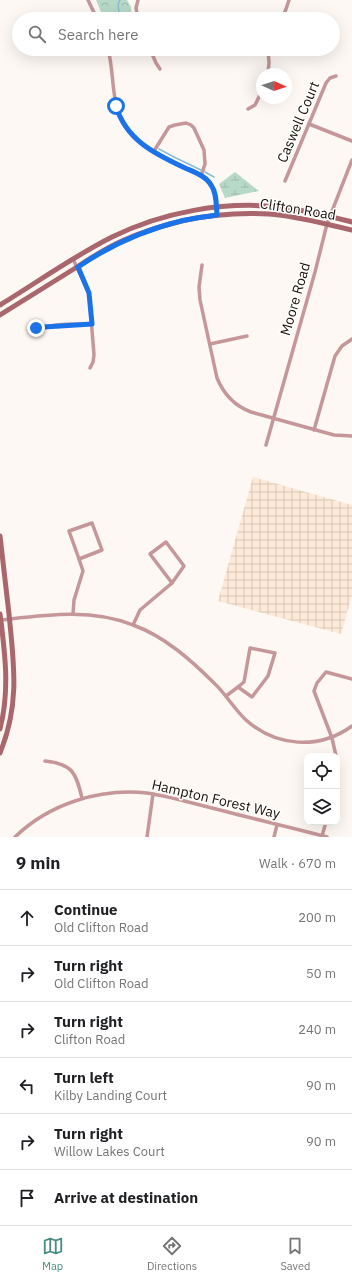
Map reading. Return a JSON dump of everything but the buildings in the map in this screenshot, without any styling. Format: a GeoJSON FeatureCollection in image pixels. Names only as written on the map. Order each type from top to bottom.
{"type":"FeatureCollection","features":[{"type":"Feature","properties":{"kind":"main road","name":"Clifton Road"},"geometry":{"type":"LineString","coordinates":[[0,306],[74,259],[112,237],[142,224],[180,213],[239,205],[275,207],[309,212],[352,222]]}},
{"type":"Feature","properties":{"kind":"main road","name":"Clifton Road"},"geometry":{"type":"LineString","coordinates":[[0,315],[123,240],[153,229],[182,221],[217,215],[270,214],[300,218],[352,230]]}},
{"type":"Feature","properties":{"kind":"main road"},"geometry":{"type":"LineString","coordinates":[[0,536],[14,667],[14,693],[9,726],[0,753]]}},
{"type":"Feature","properties":{"kind":"main road"},"geometry":{"type":"LineString","coordinates":[[0,614],[7,688],[0,729]]}},
{"type":"Feature","properties":{"kind":"street"},"geometry":{"type":"LineString","coordinates":[[88,0],[94,12]]}},
{"type":"Feature","properties":{"kind":"street"},"geometry":{"type":"LineString","coordinates":[[137,12],[138,0]]}},
{"type":"Feature","properties":{"kind":"street"},"geometry":{"type":"LineString","coordinates":[[285,12],[289,0]]}},
{"type":"Feature","properties":{"kind":"street"},"geometry":{"type":"LineString","coordinates":[[110,56],[114,94],[119,116],[128,130],[147,147],[201,176],[211,184],[215,194],[217,215]]}},
{"type":"Feature","properties":{"kind":"street"},"geometry":{"type":"LineString","coordinates":[[154,56],[160,69]]}},
{"type":"Feature","properties":{"kind":"street"},"geometry":{"type":"LineString","coordinates":[[268,56],[269,68]]}},
{"type":"Feature","properties":{"kind":"street","name":"Caswell Court"},"geometry":{"type":"LineString","coordinates":[[285,181],[326,83],[330,78],[336,76]]}},
{"type":"Feature","properties":{"kind":"street"},"geometry":{"type":"LineString","coordinates":[[248,109],[256,103]]}},
{"type":"Feature","properties":{"kind":"street"},"geometry":{"type":"LineString","coordinates":[[154,151],[169,127],[176,124],[186,123],[191,125],[194,128],[204,150],[205,164],[201,176]]}},
{"type":"Feature","properties":{"kind":"street"},"geometry":{"type":"LineString","coordinates":[[309,124],[352,141]]}},
{"type":"Feature","properties":{"kind":"street","name":"Moore Road"},"geometry":{"type":"LineString","coordinates":[[266,445],[315,272],[329,216],[352,160]]}},
{"type":"Feature","properties":{"kind":"street"},"geometry":{"type":"LineString","coordinates":[[74,259],[89,293],[94,355],[90,368]]}},
{"type":"Feature","properties":{"kind":"street"},"geometry":{"type":"LineString","coordinates":[[202,265],[199,293],[217,378],[227,396],[244,410],[334,435],[352,436]]}},
{"type":"Feature","properties":{"kind":"street"},"geometry":{"type":"LineString","coordinates":[[31,332],[36,328],[92,324]]}},
{"type":"Feature","properties":{"kind":"street"},"geometry":{"type":"LineString","coordinates":[[210,344],[247,336]]}},
{"type":"Feature","properties":{"kind":"street"},"geometry":{"type":"LineString","coordinates":[[314,430],[335,356],[342,346],[352,338]]}},
{"type":"Feature","properties":{"kind":"street"},"geometry":{"type":"LineString","coordinates":[[73,614],[74,600],[83,571],[80,558],[69,531],[92,523],[102,550],[80,558]]}},
{"type":"Feature","properties":{"kind":"street"},"geometry":{"type":"LineString","coordinates":[[133,625],[140,610],[172,583],[184,566],[166,542],[150,554],[172,583]]}},
{"type":"Feature","properties":{"kind":"street"},"geometry":{"type":"LineString","coordinates":[[1,620],[73,614],[100,616],[133,625],[161,639],[176,650],[203,672],[245,719],[259,730],[282,740],[298,743],[318,741],[332,738],[352,726]]}},
{"type":"Feature","properties":{"kind":"street"},"geometry":{"type":"LineString","coordinates":[[226,696],[244,682],[250,648],[275,653],[268,676],[252,697],[238,687]]}},
{"type":"Feature","properties":{"kind":"street"},"geometry":{"type":"LineString","coordinates":[[335,753],[332,738],[315,695],[315,687],[326,672],[352,679]]}},
{"type":"Feature","properties":{"kind":"street"},"geometry":{"type":"LineString","coordinates":[[45,761],[60,763],[71,770],[77,779],[82,798]]}},
{"type":"Feature","properties":{"kind":"street","name":"Hampton Forest Way"},"geometry":{"type":"LineString","coordinates":[[15,837],[49,812],[82,798],[119,792],[153,794],[327,837]]}},
{"type":"Feature","properties":{"kind":"street"},"geometry":{"type":"LineString","coordinates":[[148,837],[153,794]]}},
{"type":"Feature","properties":{"kind":"street"},"geometry":{"type":"LineString","coordinates":[[274,837],[277,825]]}},
{"type":"Feature","properties":{"kind":"street"},"geometry":{"type":"LineString","coordinates":[[322,836],[325,825]]}},
{"type":"Feature","properties":{"kind":"shaded area"},"geometry":{"type":"Polygon","coordinates":[[[253,477],[352,505],[352,595],[341,634],[218,601],[253,477]]]}},
{"type":"Feature","properties":{"kind":"green space"},"geometry":{"type":"Polygon","coordinates":[[[96,0],[127,0],[131,7],[131,12],[101,12],[96,0]]]}},
{"type":"Feature","properties":{"kind":"green space"},"geometry":{"type":"Polygon","coordinates":[[[235,172],[259,191],[225,198],[219,184],[235,172]]]}},
{"type":"Feature","properties":{"kind":"waterway"},"geometry":{"type":"LineString","coordinates":[[119,12],[118,4],[120,0]]}},
{"type":"Feature","properties":{"kind":"waterway"},"geometry":{"type":"LineString","coordinates":[[159,149],[201,170]]}},
{"type":"Feature","properties":{"kind":"waterway"},"geometry":{"type":"LineString","coordinates":[[205,172],[214,177]]}},
{"type":"Feature","properties":{"kind":"route"},"geometry":{"type":"LineString","coordinates":[[36,328],[92,324],[89,293],[78,267],[90,258],[123,240],[153,229],[182,221],[217,215],[215,194],[211,184],[201,176],[153,151],[138,140],[127,129],[119,116],[116,106]]}}]}
